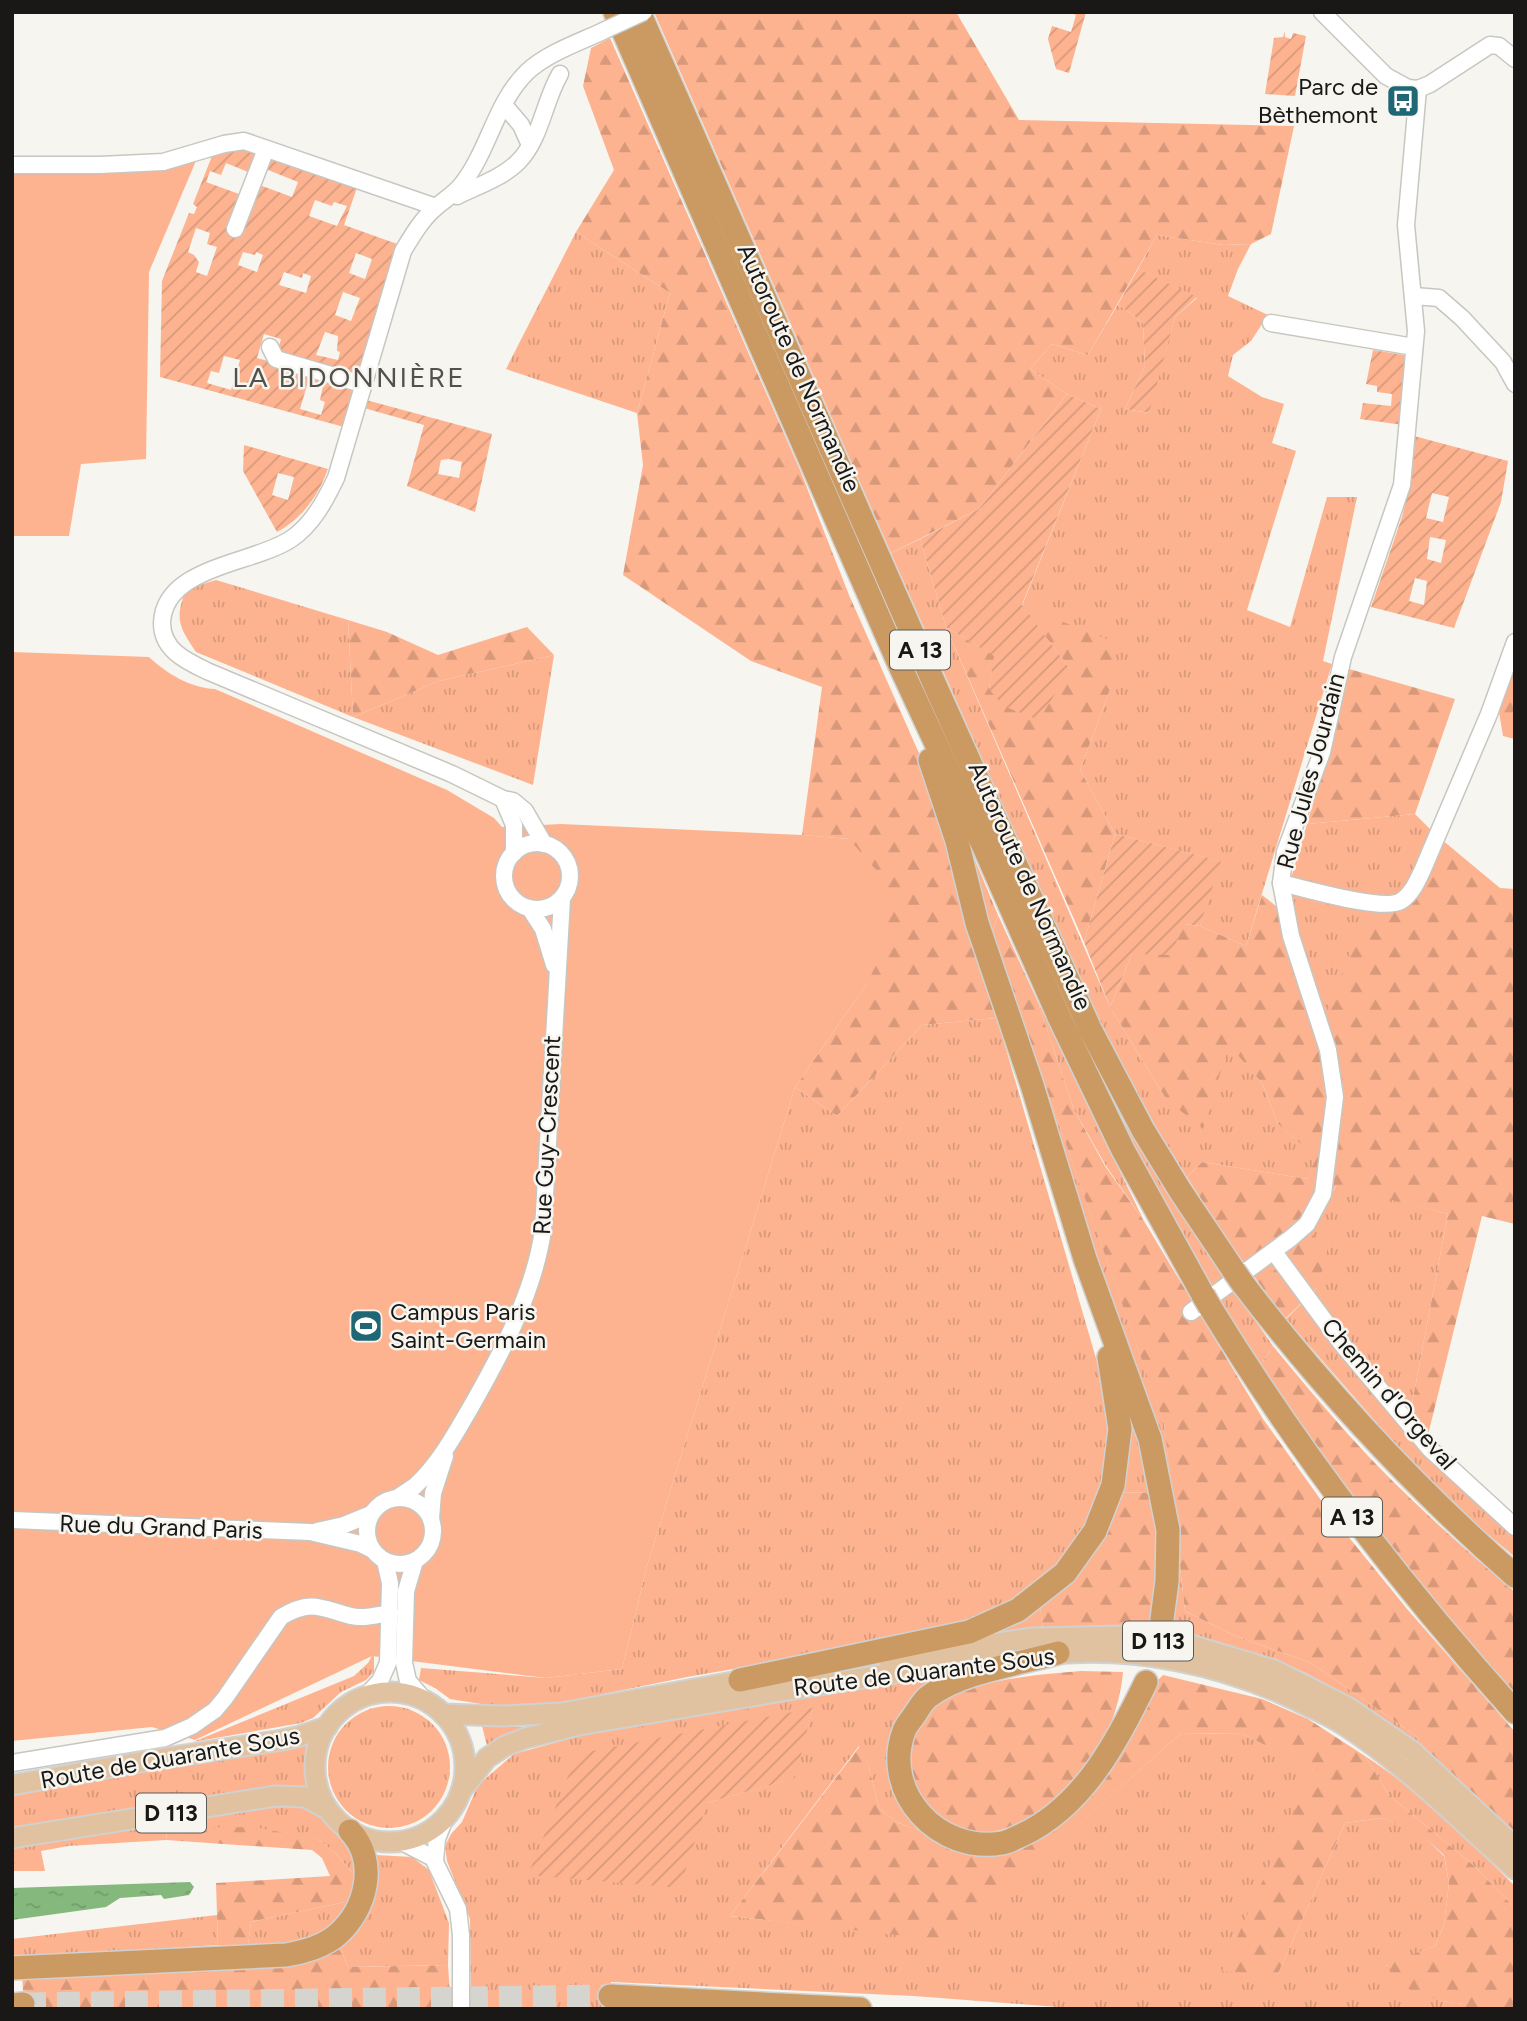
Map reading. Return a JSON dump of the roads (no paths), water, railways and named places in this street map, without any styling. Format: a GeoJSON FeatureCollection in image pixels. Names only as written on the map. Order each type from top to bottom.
{"type":"FeatureCollection","features":[{"type":"Feature","properties":{"kind":"highway","name":"Autoroute de Normandie"},"geometry":{"type":"LineString","coordinates":[[642,12],[929,671],[1090,1029],[1143,1130],[1194,1212],[1239,1277],[1316,1376],[1364,1431],[1444,1513],[1515,1576]]}},
{"type":"Feature","properties":{"kind":"highway","name":"Autoroute de Normandie"},"geometry":{"type":"LineString","coordinates":[[609,22],[1087,1076],[1201,1305],[1289,1431],[1395,1573],[1515,1712]]}},
{"type":"Feature","properties":{"kind":"highway"},"geometry":{"type":"LineString","coordinates":[[900,666],[951,821],[977,923],[1032,1085],[1085,1259],[1150,1439],[1168,1530],[1162,1619]]}},
{"type":"Feature","properties":{"kind":"highway"},"geometry":{"type":"LineString","coordinates":[[740,1681],[969,1632],[1018,1611],[1065,1573],[1095,1531],[1113,1485],[1120,1429],[1112,1371],[1085,1259]]}},
{"type":"Feature","properties":{"kind":"highway"},"geometry":{"type":"LineString","coordinates":[[1058,1653],[949,1685],[927,1698],[904,1730],[898,1760],[903,1788],[920,1814],[943,1835],[970,1843],[1003,1843],[1037,1828],[1059,1812],[1094,1773],[1121,1733],[1146,1682]]}},
{"type":"Feature","properties":{"kind":"highway"},"geometry":{"type":"LineString","coordinates":[[12,1968],[286,1955],[318,1947],[345,1928],[363,1896],[367,1874],[365,1853],[358,1839],[350,1831]]}},
{"type":"Feature","properties":{"kind":"highway"},"geometry":{"type":"LineString","coordinates":[[610,1996],[860,2009]]}},
{"type":"Feature","properties":{"kind":"main road","name":"Route de Quarante Sous"},"geometry":{"type":"LineString","coordinates":[[443,1714],[503,1716],[561,1713],[740,1681],[1033,1638],[1124,1636],[1191,1645],[1274,1670],[1349,1708],[1412,1751],[1515,1847]]}},
{"type":"Feature","properties":{"kind":"main road","name":"Route de Quarante Sous"},"geometry":{"type":"LineString","coordinates":[[12,1838],[276,1796],[305,1797],[327,1809],[350,1831],[379,1842],[400,1842],[429,1831],[445,1818],[477,1769],[505,1746],[526,1738],[579,1725],[951,1664],[1058,1653],[1138,1654],[1192,1663],[1268,1686],[1343,1724],[1399,1766],[1515,1869]]}},
{"type":"Feature","properties":{"kind":"main road","name":"Route de Quarante Sous"},"geometry":{"type":"LineString","coordinates":[[327,1809],[318,1789],[315,1768],[318,1746],[327,1727],[342,1710],[365,1697],[393,1693],[425,1701],[443,1714],[453,1727],[463,1750],[464,1775],[461,1791]]}},
{"type":"Feature","properties":{"kind":"main road","name":"Route de Quarante Sous"},"geometry":{"type":"LineString","coordinates":[[12,1785],[300,1736],[327,1727]]}},
{"type":"Feature","properties":{"kind":"street"},"geometry":{"type":"LineString","coordinates":[[270,347],[276,359],[362,384],[403,251],[418,228],[462,185],[477,163],[510,93],[527,72],[545,59],[609,22],[642,12]]}},
{"type":"Feature","properties":{"kind":"street"},"geometry":{"type":"LineString","coordinates":[[1322,12],[1386,76],[1408,88],[1418,89],[1430,84],[1490,45],[1499,46],[1515,59]]}},
{"type":"Feature","properties":{"kind":"street"},"geometry":{"type":"LineString","coordinates":[[12,165],[163,162],[224,144],[244,141],[441,204],[506,172],[518,161],[530,145],[560,74]]}},
{"type":"Feature","properties":{"kind":"street","name":"Rue Jules Jourdain"},"geometry":{"type":"LineString","coordinates":[[1201,1305],[1274,1252],[1307,1224],[1323,1194],[1335,1097],[1328,1050],[1291,936],[1281,883],[1285,852],[1322,752],[1343,657],[1402,485],[1415,347],[1414,296],[1406,225],[1418,89]]}},
{"type":"Feature","properties":{"kind":"street"},"geometry":{"type":"LineString","coordinates":[[504,105],[521,125],[530,145]]}},
{"type":"Feature","properties":{"kind":"street"},"geometry":{"type":"LineString","coordinates":[[235,229],[266,149]]}},
{"type":"Feature","properties":{"kind":"street"},"geometry":{"type":"LineString","coordinates":[[1414,296],[1439,298],[1462,318],[1503,362],[1515,384]]}},
{"type":"Feature","properties":{"kind":"street"},"geometry":{"type":"LineString","coordinates":[[1271,323],[1415,347]]}},
{"type":"Feature","properties":{"kind":"street","name":"Rue Guy-Crescent"},"geometry":{"type":"LineString","coordinates":[[362,384],[335,478],[326,498],[306,526],[281,545],[200,575],[178,588],[169,597],[164,611],[163,631],[171,649],[180,657],[452,774],[503,799],[513,801],[525,811],[544,844],[558,850],[568,863],[569,885],[562,899],[556,970],[542,1239],[512,1330],[448,1447],[433,1493],[431,1519]]}},
{"type":"Feature","properties":{"kind":"street"},"geometry":{"type":"LineString","coordinates":[[1281,883],[1381,906],[1402,901],[1414,888],[1423,869],[1489,715],[1515,642]]}},
{"type":"Feature","properties":{"kind":"street","name":"Rue Guy-Crescent"},"geometry":{"type":"LineString","coordinates":[[503,799],[514,825],[514,853],[508,862],[505,883],[515,900],[530,909],[543,929],[556,970]]}},
{"type":"Feature","properties":{"kind":"street"},"geometry":{"type":"LineString","coordinates":[[514,853],[533,843],[544,844]]}},
{"type":"Feature","properties":{"kind":"street"},"geometry":{"type":"LineString","coordinates":[[530,909],[547,908],[562,899]]}},
{"type":"Feature","properties":{"kind":"street","name":"Chemin d'Orgeval"},"geometry":{"type":"LineString","coordinates":[[1274,1252],[1341,1343],[1430,1449],[1515,1527]]}},
{"type":"Feature","properties":{"kind":"street","name":"Rue Guy-Crescent"},"geometry":{"type":"LineString","coordinates":[[397,1498],[417,1484],[448,1447]]}},
{"type":"Feature","properties":{"kind":"street"},"geometry":{"type":"LineString","coordinates":[[365,1697],[380,1681],[388,1663],[390,1612],[390,1577],[385,1561],[372,1549],[366,1529],[372,1514],[383,1503],[397,1498],[420,1505],[431,1519],[432,1541],[424,1554],[415,1561],[403,1564],[385,1561]]}},
{"type":"Feature","properties":{"kind":"street","name":"Rue du Grand Paris"},"geometry":{"type":"LineString","coordinates":[[310,1532],[344,1525],[372,1514]]}},
{"type":"Feature","properties":{"kind":"street","name":"Rue du Grand Paris"},"geometry":{"type":"LineString","coordinates":[[12,1520],[310,1532],[372,1549]]}},
{"type":"Feature","properties":{"kind":"street"},"geometry":{"type":"LineString","coordinates":[[415,1561],[406,1591],[404,1663],[408,1681],[425,1701]]}},
{"type":"Feature","properties":{"kind":"street"},"geometry":{"type":"LineString","coordinates":[[12,1763],[165,1738],[192,1726],[215,1710],[282,1617],[295,1609],[308,1605],[324,1606],[360,1617],[390,1612]]}},
{"type":"Feature","properties":{"kind":"street"},"geometry":{"type":"LineString","coordinates":[[435,1861],[437,1839],[445,1818]]}},
{"type":"Feature","properties":{"kind":"street"},"geometry":{"type":"LineString","coordinates":[[400,1842],[422,1851],[435,1861],[458,1909],[461,1923],[461,2009]]}},
{"type":"Feature","properties":{"kind":"water"},"geometry":{"type":"Polygon","coordinates":[[[190,1882],[194,1887],[189,1895],[164,1899],[161,1895],[120,1898],[106,1907],[12,1920],[12,1888],[190,1882]]]}},
{"type":"Feature","properties":{"kind":"tunnel"},"geometry":{"type":"LineString","coordinates":[[23,2004],[610,1996]]}},
{"type":"Feature","properties":{"kind":"place","name":"Parc de Bèthemont"},"geometry":{"type":"Point","coordinates":[1403,101]}},
{"type":"Feature","properties":{"kind":"place","name":"Campus Paris Saint-Germain"},"geometry":{"type":"Point","coordinates":[366,1326]}},
{"type":"Feature","properties":{"kind":"district","name":"LA BIDONNIÈRE"},"geometry":{"type":"Point","coordinates":[349,377]}}]}
